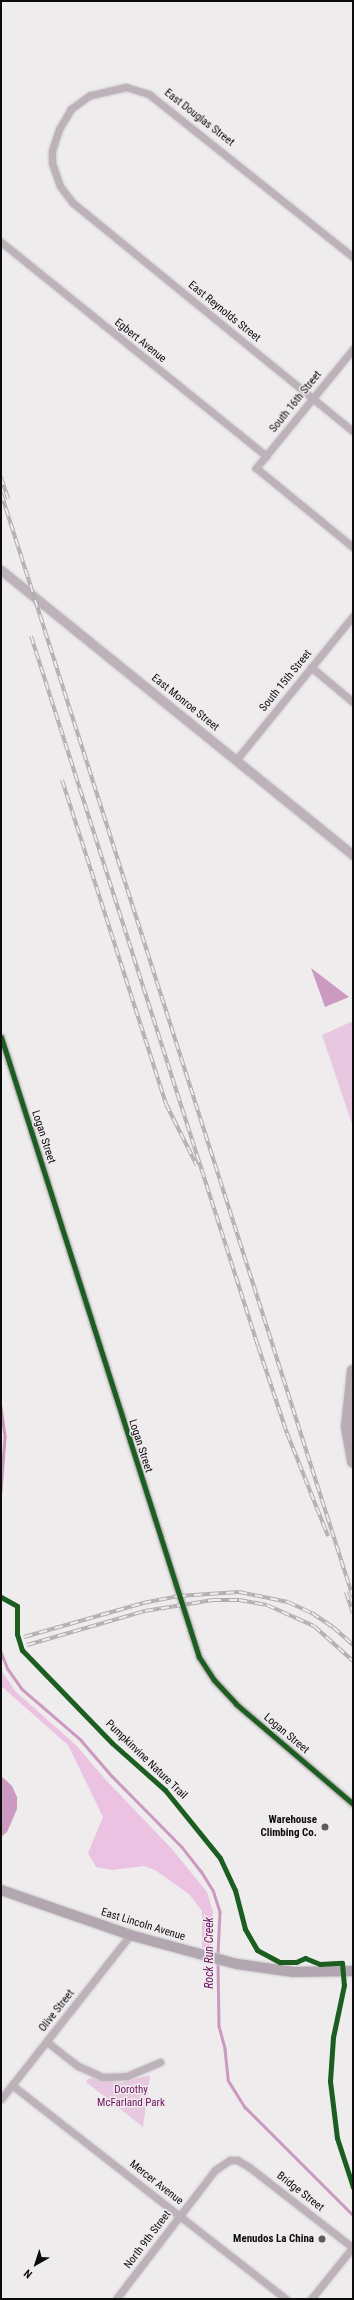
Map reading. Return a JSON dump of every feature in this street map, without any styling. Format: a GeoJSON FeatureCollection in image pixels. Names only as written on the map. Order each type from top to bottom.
{"type":"FeatureCollection","features":[{"type":"Feature","properties":{"kind":"highway"},"geometry":{"type":"LineString","coordinates":[[353,1371],[347,1427],[353,1461]]}},
{"type":"Feature","properties":{"kind":"main road","name":"East Lincoln Avenue"},"geometry":{"type":"LineString","coordinates":[[1,1890],[130,1935],[199,1955],[237,1964],[293,1972],[353,1971]]}},
{"type":"Feature","properties":{"kind":"street","name":"East Douglas Street"},"geometry":{"type":"LineString","coordinates":[[80,210],[60,186],[54,169],[52,151],[59,129],[71,109],[90,95],[113,88],[137,89],[167,106],[353,257]]}},
{"type":"Feature","properties":{"kind":"street","name":"East Reynolds Street"},"geometry":{"type":"LineString","coordinates":[[80,210],[353,431]]}},
{"type":"Feature","properties":{"kind":"street","name":"Egbert Avenue"},"geometry":{"type":"LineString","coordinates":[[1,242],[266,456]]}},
{"type":"Feature","properties":{"kind":"street","name":"South 16th Street"},"geometry":{"type":"LineString","coordinates":[[353,349],[256,468],[353,547]]}},
{"type":"Feature","properties":{"kind":"street","name":"East Monroe Street"},"geometry":{"type":"LineString","coordinates":[[1,570],[353,855]]}},
{"type":"Feature","properties":{"kind":"street","name":"South 15th Street"},"geometry":{"type":"LineString","coordinates":[[236,760],[353,616]]}},
{"type":"Feature","properties":{"kind":"street"},"geometry":{"type":"LineString","coordinates":[[311,667],[353,702]]}},
{"type":"Feature","properties":{"kind":"street","name":"Logan Street"},"geometry":{"type":"LineString","coordinates":[[1,1037],[199,1657],[214,1680],[236,1704],[353,1804]]}},
{"type":"Feature","properties":{"kind":"street","name":"Olive Street"},"geometry":{"type":"LineString","coordinates":[[1,2100],[130,1935]]}},
{"type":"Feature","properties":{"kind":"street"},"geometry":{"type":"LineString","coordinates":[[47,2042],[78,2066],[103,2077],[127,2076],[160,2062]]}},
{"type":"Feature","properties":{"kind":"street","name":"Mercer Avenue"},"geometry":{"type":"LineString","coordinates":[[12,2085],[286,2299]]}},
{"type":"Feature","properties":{"kind":"street","name":"North 9th Street"},"geometry":{"type":"LineString","coordinates":[[116,2299],[215,2170],[230,2160]]}},
{"type":"Feature","properties":{"kind":"street","name":"Bridge Street"},"geometry":{"type":"LineString","coordinates":[[230,2160],[237,2160],[249,2167],[353,2248]]}},
{"type":"Feature","properties":{"kind":"street"},"geometry":{"type":"LineString","coordinates":[[311,2299],[353,2248]]}},
{"type":"Feature","properties":{"kind":"green space"},"geometry":{"type":"Polygon","coordinates":[[[353,1021],[353,1127],[322,1035],[353,1021]]]}},
{"type":"Feature","properties":{"kind":"green space","name":"Dorothy McFarland Park"},"geometry":{"type":"Polygon","coordinates":[[[150,2076],[143,2127],[86,2082],[89,2078],[120,2083],[150,2076]]]}},
{"type":"Feature","properties":{"kind":"shaded area"},"geometry":{"type":"Polygon","coordinates":[[[311,968],[349,997],[325,1007],[311,968]]]}},
{"type":"Feature","properties":{"kind":"shaded area"},"geometry":{"type":"Polygon","coordinates":[[[1,1670],[16,1692],[76,1745],[105,1779],[171,1848],[207,1892],[213,1912],[211,1949],[202,1947],[202,1911],[189,1894],[155,1870],[144,1866],[112,1870],[96,1867],[88,1853],[103,1817],[68,1745],[1,1686],[1,1670]]]}},
{"type":"Feature","properties":{"kind":"shaded area"},"geometry":{"type":"Polygon","coordinates":[[[1,1776],[12,1786],[17,1797],[17,1809],[7,1832],[1,1837],[1,1776]]]}},
{"type":"Feature","properties":{"kind":"waterway","name":"Rock Run Creek"},"geometry":{"type":"LineString","coordinates":[[1,1407],[5,1437],[1,1492]]}},
{"type":"Feature","properties":{"kind":"waterway","name":"Rock Run Creek"},"geometry":{"type":"LineString","coordinates":[[1,1652],[8,1669],[22,1689],[81,1740],[112,1776],[182,1847],[201,1871],[213,1890],[220,1912],[218,1955]]}},
{"type":"Feature","properties":{"kind":"waterway","name":"Rock Run Creek"},"geometry":{"type":"LineString","coordinates":[[218,1962],[219,2026],[225,2049],[228,2080],[245,2107],[353,2215]]}},
{"type":"Feature","properties":{"kind":"railway"},"geometry":{"type":"LineString","coordinates":[[1,477],[8,499]]}},
{"type":"Feature","properties":{"kind":"railway"},"geometry":{"type":"LineString","coordinates":[[1,493],[353,1597]]}},
{"type":"Feature","properties":{"kind":"railway"},"geometry":{"type":"LineString","coordinates":[[31,636],[258,1346],[287,1433],[328,1536]]}},
{"type":"Feature","properties":{"kind":"railway"},"geometry":{"type":"LineString","coordinates":[[62,780],[166,1104],[197,1166]]}},
{"type":"Feature","properties":{"kind":"railway"},"geometry":{"type":"LineString","coordinates":[[24,1637],[143,1603],[178,1596],[239,1592],[288,1602],[312,1613],[333,1627],[353,1645]]}},
{"type":"Feature","properties":{"kind":"railway"},"geometry":{"type":"LineString","coordinates":[[346,1592],[353,1613]]}},
{"type":"Feature","properties":{"kind":"railway"},"geometry":{"type":"LineString","coordinates":[[27,1645],[145,1611],[213,1600],[239,1600],[267,1605],[314,1626],[353,1661]]}},
{"type":"Feature","properties":{"kind":"cycle path"},"geometry":{"type":"LineString","coordinates":[[1,1037],[199,1657],[214,1680],[236,1704],[353,1804]]}},
{"type":"Feature","properties":{"kind":"cycle path","name":"Pumpkinvine Nature Trail"},"geometry":{"type":"LineString","coordinates":[[1,1597],[17,1606],[17,1634],[22,1650],[112,1743],[165,1790],[220,1858],[235,1890],[245,1929],[257,1950],[280,1962],[296,1962],[305,1958],[320,1964],[342,1963],[344,1985],[333,2037],[330,2081],[337,2138],[353,2187]]}},
{"type":"Feature","properties":{"kind":"place","name":"Warehouse Climbing Co."},"geometry":{"type":"Point","coordinates":[325,1827]}},
{"type":"Feature","properties":{"kind":"place","name":"Menudos La China"},"geometry":{"type":"Point","coordinates":[322,2239]}}]}
